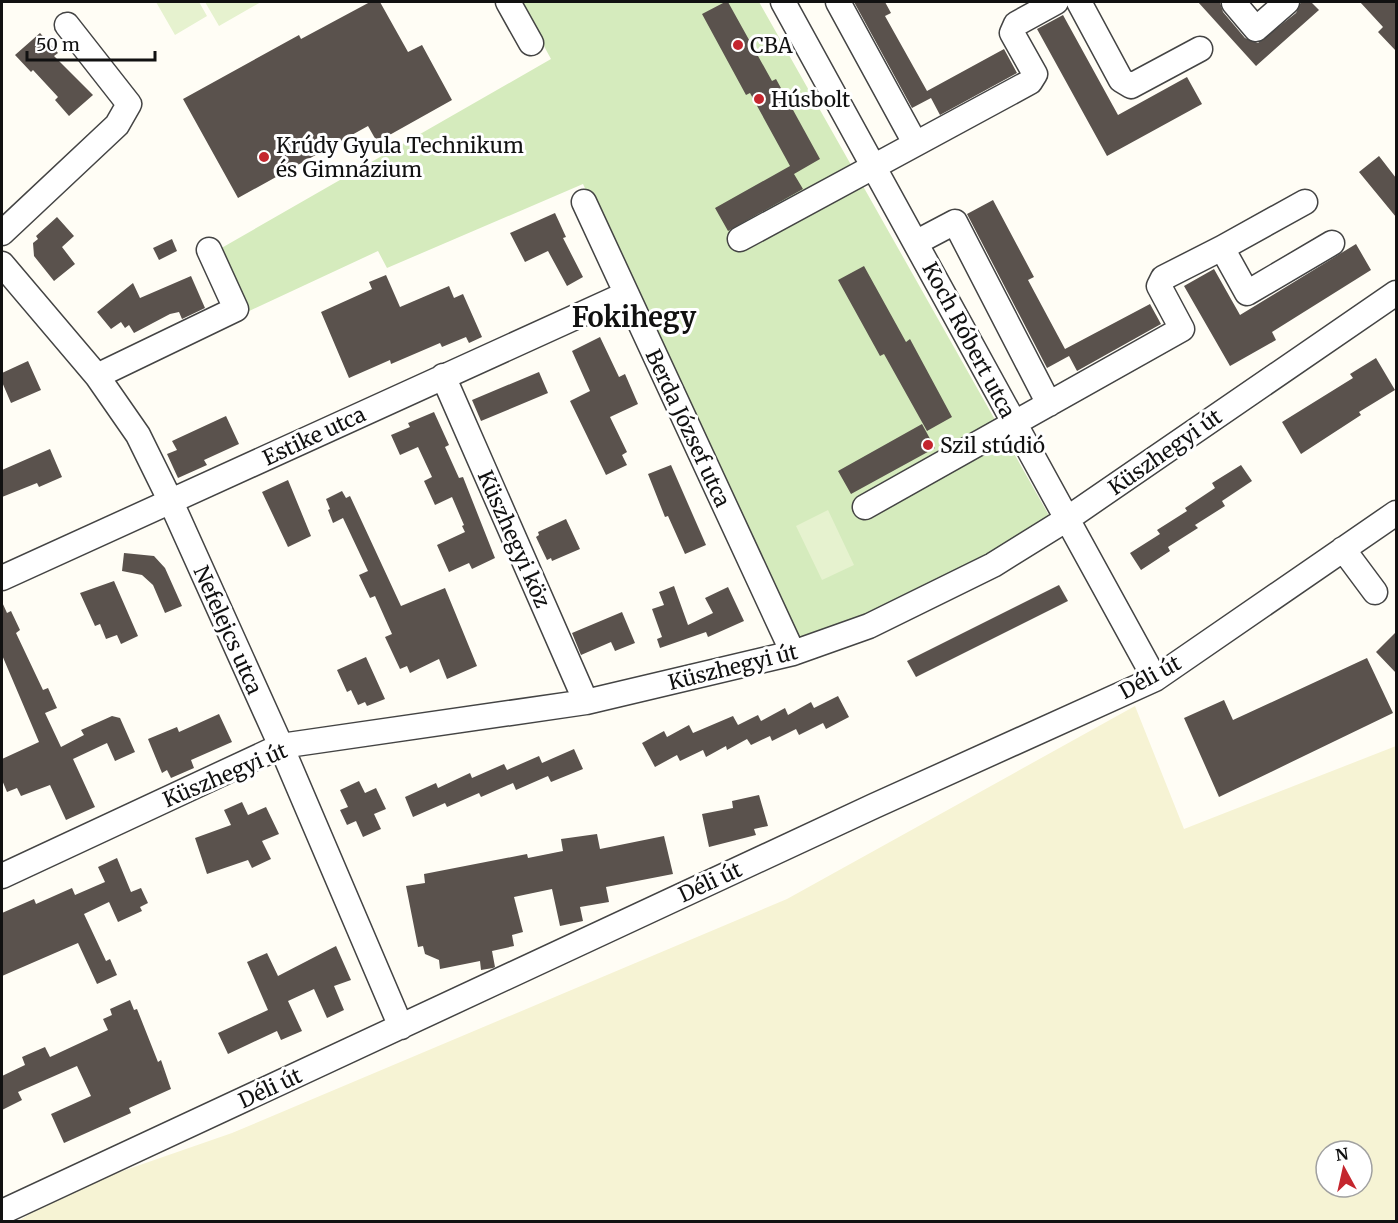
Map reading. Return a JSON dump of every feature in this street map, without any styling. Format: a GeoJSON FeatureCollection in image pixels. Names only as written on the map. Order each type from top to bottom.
{"type":"FeatureCollection","features":[{"type":"Feature","properties":{"kind":"street"},"geometry":{"type":"LineString","coordinates":[[508,2],[531,43]]}},
{"type":"Feature","properties":{"kind":"street","name":"Koch Róbert utca"},"geometry":{"type":"LineString","coordinates":[[783,2],[917,242],[1155,679]]}},
{"type":"Feature","properties":{"kind":"street"},"geometry":{"type":"LineString","coordinates":[[838,2],[915,143]]}},
{"type":"Feature","properties":{"kind":"street"},"geometry":{"type":"LineString","coordinates":[[740,239],[1030,82],[1035,74],[1012,33],[1016,24],[1056,2]]}},
{"type":"Feature","properties":{"kind":"street"},"geometry":{"type":"LineString","coordinates":[[1079,2],[1121,80],[1131,86],[1200,49]]}},
{"type":"Feature","properties":{"kind":"street"},"geometry":{"type":"LineString","coordinates":[[1236,2],[1234,3],[1256,29],[1287,2]]}},
{"type":"Feature","properties":{"kind":"street"},"geometry":{"type":"LineString","coordinates":[[2,233],[117,125],[129,104],[67,25]]}},
{"type":"Feature","properties":{"kind":"street","name":"Berda József utca"},"geometry":{"type":"LineString","coordinates":[[584,202],[794,653]]}},
{"type":"Feature","properties":{"kind":"street"},"geometry":{"type":"LineString","coordinates":[[865,507],[1182,329],[1160,286],[1163,278],[1305,202]]}},
{"type":"Feature","properties":{"kind":"street"},"geometry":{"type":"LineString","coordinates":[[917,242],[955,222],[1049,404]]}},
{"type":"Feature","properties":{"kind":"street"},"geometry":{"type":"LineString","coordinates":[[1222,248],[1247,292],[1332,243]]}},
{"type":"Feature","properties":{"kind":"street"},"geometry":{"type":"LineString","coordinates":[[97,376],[236,309],[209,249]]}},
{"type":"Feature","properties":{"kind":"street","name":"Nefelejcs utca"},"geometry":{"type":"LineString","coordinates":[[2,264],[97,376],[138,435],[171,502],[281,747],[401,1027]]}},
{"type":"Feature","properties":{"kind":"street","name":"Küszhegyi út"},"geometry":{"type":"LineString","coordinates":[[2,876],[281,747],[586,702],[794,653],[869,626],[993,565],[1067,519],[1396,293]]}},
{"type":"Feature","properties":{"kind":"street","name":"Estike utca"},"geometry":{"type":"LineString","coordinates":[[2,578],[626,294]]}},
{"type":"Feature","properties":{"kind":"street","name":"Küszhegyi köz"},"geometry":{"type":"LineString","coordinates":[[442,376],[586,702]]}},
{"type":"Feature","properties":{"kind":"street","name":"Déli út"},"geometry":{"type":"LineString","coordinates":[[2,1212],[874,806],[1155,679],[1396,513]]}},
{"type":"Feature","properties":{"kind":"street"},"geometry":{"type":"LineString","coordinates":[[1344,549],[1375,592]]}},
{"type":"Feature","properties":{"kind":"shaded area"},"geometry":{"type":"Polygon","coordinates":[[[1135,706],[1184,829],[1396,746],[1396,1221],[17,1222],[65,1191],[232,1133],[787,899],[1135,706]]]}},
{"type":"Feature","properties":{"kind":"green space"},"geometry":{"type":"Polygon","coordinates":[[[156,2],[199,2],[207,16],[175,35],[156,2]]]}},
{"type":"Feature","properties":{"kind":"green space"},"geometry":{"type":"Polygon","coordinates":[[[205,2],[261,2],[219,26],[205,2]]]}},
{"type":"Feature","properties":{"kind":"green space"},"geometry":{"type":"Polygon","coordinates":[[[520,2],[759,2],[1051,519],[990,555],[926,588],[861,617],[795,642],[583,184],[387,268],[378,251],[245,313],[218,250],[551,59],[520,2]]]}},
{"type":"Feature","properties":{"kind":"green space"},"geometry":{"type":"Polygon","coordinates":[[[828,510],[854,565],[822,580],[796,526],[828,510]]]}},
{"type":"Feature","properties":{"kind":"building"},"geometry":{"type":"Polygon","coordinates":[[[370,2],[380,2],[408,52],[422,45],[452,100],[377,142],[368,126],[238,198],[183,99],[299,35],[301,39],[370,2]]]}},
{"type":"Feature","properties":{"kind":"building"},"geometry":{"type":"Polygon","coordinates":[[[728,2],[772,81],[776,79],[820,159],[794,174],[803,189],[728,231],[715,208],[790,166],[750,93],[746,95],[702,14],[728,2]]]}},
{"type":"Feature","properties":{"kind":"building"},"geometry":{"type":"Polygon","coordinates":[[[854,2],[885,2],[891,13],[885,16],[927,91],[1004,49],[1017,73],[940,115],[931,98],[912,108],[854,2]]]}},
{"type":"Feature","properties":{"kind":"building"},"geometry":{"type":"Polygon","coordinates":[[[1198,2],[1220,2],[1223,12],[1245,38],[1258,43],[1296,13],[1301,2],[1311,2],[1319,10],[1256,66],[1198,2]]]}},
{"type":"Feature","properties":{"kind":"building"},"geometry":{"type":"Polygon","coordinates":[[[1360,2],[1396,2],[1396,51],[1378,32],[1383,27],[1360,2]]]}},
{"type":"Feature","properties":{"kind":"building"},"geometry":{"type":"Polygon","coordinates":[[[1063,15],[1118,115],[1187,77],[1202,104],[1107,156],[1037,29],[1063,15]]]}},
{"type":"Feature","properties":{"kind":"building"},"geometry":{"type":"Polygon","coordinates":[[[40,33],[58,53],[54,56],[93,95],[69,116],[55,100],[58,97],[33,70],[31,72],[15,55],[40,33]]]}},
{"type":"Feature","properties":{"kind":"building"},"geometry":{"type":"Polygon","coordinates":[[[1379,156],[1396,178],[1396,217],[1359,172],[1379,156]]]}},
{"type":"Feature","properties":{"kind":"building"},"geometry":{"type":"Polygon","coordinates":[[[993,200],[1034,277],[1028,280],[1065,349],[1150,304],[1161,324],[1077,371],[1069,356],[1047,368],[967,214],[993,200]]]}},
{"type":"Feature","properties":{"kind":"building"},"geometry":{"type":"Polygon","coordinates":[[[555,213],[566,237],[563,238],[583,277],[567,286],[548,251],[525,262],[510,233],[555,213]]]}},
{"type":"Feature","properties":{"kind":"building"},"geometry":{"type":"Polygon","coordinates":[[[57,217],[74,236],[62,247],[75,264],[54,281],[34,256],[33,243],[38,239],[36,236],[57,217]]]}},
{"type":"Feature","properties":{"kind":"building"},"geometry":{"type":"Polygon","coordinates":[[[172,239],[177,251],[159,260],[153,248],[172,239]]]}},
{"type":"Feature","properties":{"kind":"building"},"geometry":{"type":"Polygon","coordinates":[[[1356,244],[1371,270],[1272,332],[1276,340],[1230,366],[1184,286],[1214,269],[1240,315],[1356,244]]]}},
{"type":"Feature","properties":{"kind":"building"},"geometry":{"type":"Polygon","coordinates":[[[864,266],[906,342],[910,339],[952,417],[927,431],[884,354],[880,356],[838,280],[864,266]]]}},
{"type":"Feature","properties":{"kind":"building"},"geometry":{"type":"Polygon","coordinates":[[[386,275],[400,307],[449,286],[454,298],[463,294],[482,337],[469,343],[466,337],[442,347],[440,343],[391,364],[390,360],[349,378],[321,312],[372,289],[369,282],[386,275]]]}},
{"type":"Feature","properties":{"kind":"building"},"geometry":{"type":"Polygon","coordinates":[[[191,276],[205,308],[182,319],[179,312],[170,314],[134,333],[129,325],[125,328],[121,322],[111,329],[97,312],[133,283],[140,298],[191,276]]]}},
{"type":"Feature","properties":{"kind":"building"},"geometry":{"type":"Polygon","coordinates":[[[600,337],[619,377],[625,374],[638,404],[610,417],[627,452],[622,455],[627,465],[606,475],[570,401],[590,391],[572,351],[600,337]]]}},
{"type":"Feature","properties":{"kind":"building"},"geometry":{"type":"Polygon","coordinates":[[[1376,358],[1395,390],[1359,412],[1361,415],[1301,454],[1282,422],[1353,378],[1350,374],[1376,358]]]}},
{"type":"Feature","properties":{"kind":"building"},"geometry":{"type":"Polygon","coordinates":[[[28,361],[41,390],[11,403],[2,382],[2,373],[28,361]]]}},
{"type":"Feature","properties":{"kind":"building"},"geometry":{"type":"Polygon","coordinates":[[[539,372],[548,393],[481,421],[472,400],[539,372]]]}},
{"type":"Feature","properties":{"kind":"building"},"geometry":{"type":"Polygon","coordinates":[[[434,412],[449,445],[445,447],[459,478],[463,477],[495,558],[472,569],[469,563],[449,572],[437,545],[465,532],[462,526],[464,525],[452,497],[435,505],[424,481],[432,477],[418,447],[400,455],[391,435],[410,427],[408,423],[434,412]]]}},
{"type":"Feature","properties":{"kind":"building"},"geometry":{"type":"Polygon","coordinates":[[[226,416],[239,444],[204,460],[207,465],[178,478],[167,454],[177,450],[172,441],[226,416]]]}},
{"type":"Feature","properties":{"kind":"building"},"geometry":{"type":"Polygon","coordinates":[[[922,424],[935,448],[851,494],[838,471],[922,424]]]}},
{"type":"Feature","properties":{"kind":"building"},"geometry":{"type":"Polygon","coordinates":[[[50,449],[62,477],[39,487],[37,483],[2,497],[2,470],[50,449]]]}},
{"type":"Feature","properties":{"kind":"building"},"geometry":{"type":"Polygon","coordinates":[[[671,465],[706,545],[685,554],[668,516],[665,517],[648,474],[671,465]]]}},
{"type":"Feature","properties":{"kind":"building"},"geometry":{"type":"Polygon","coordinates":[[[1241,465],[1252,481],[1222,501],[1225,506],[1195,525],[1198,528],[1168,547],[1170,551],[1141,570],[1130,553],[1160,534],[1157,530],[1187,511],[1185,508],[1215,488],[1212,483],[1241,465]]]}},
{"type":"Feature","properties":{"kind":"building"},"geometry":{"type":"Polygon","coordinates":[[[288,480],[311,536],[288,547],[262,492],[288,480]]]}},
{"type":"Feature","properties":{"kind":"building"},"geometry":{"type":"Polygon","coordinates":[[[342,491],[346,498],[350,496],[401,606],[445,588],[477,666],[447,679],[439,659],[410,673],[407,666],[400,669],[385,637],[392,634],[375,596],[370,598],[359,575],[368,571],[343,518],[333,523],[328,510],[330,509],[326,499],[342,491]]]}},
{"type":"Feature","properties":{"kind":"building"},"geometry":{"type":"Polygon","coordinates":[[[566,519],[580,549],[552,561],[551,558],[547,560],[536,537],[539,535],[538,532],[566,519]]]}},
{"type":"Feature","properties":{"kind":"building"},"geometry":{"type":"Polygon","coordinates":[[[124,553],[154,556],[165,568],[182,606],[165,613],[153,585],[142,575],[122,571],[124,553]]]}},
{"type":"Feature","properties":{"kind":"building"},"geometry":{"type":"Polygon","coordinates":[[[114,581],[138,636],[121,644],[117,635],[106,639],[100,624],[95,626],[80,593],[114,581]]]}},
{"type":"Feature","properties":{"kind":"building"},"geometry":{"type":"Polygon","coordinates":[[[1059,585],[1068,601],[916,677],[907,661],[1059,585]]]}},
{"type":"Feature","properties":{"kind":"building"},"geometry":{"type":"Polygon","coordinates":[[[674,586],[688,625],[713,613],[705,598],[728,587],[744,621],[708,637],[706,632],[660,648],[657,639],[662,637],[652,609],[664,605],[659,592],[674,586]]]}},
{"type":"Feature","properties":{"kind":"building"},"geometry":{"type":"Polygon","coordinates":[[[2,602],[7,613],[11,611],[20,630],[16,633],[43,690],[48,688],[57,708],[45,713],[61,747],[84,735],[81,730],[112,716],[120,718],[135,752],[115,761],[107,743],[73,759],[95,807],[66,820],[50,785],[21,796],[17,788],[7,792],[2,780],[2,759],[39,742],[2,655],[2,602]]]}},
{"type":"Feature","properties":{"kind":"building"},"geometry":{"type":"Polygon","coordinates":[[[622,612],[635,643],[615,651],[611,642],[581,655],[572,633],[622,612]]]}},
{"type":"Feature","properties":{"kind":"building"},"geometry":{"type":"Polygon","coordinates":[[[1396,632],[1396,673],[1376,652],[1396,632]]]}},
{"type":"Feature","properties":{"kind":"building"},"geometry":{"type":"Polygon","coordinates":[[[366,657],[385,699],[367,706],[365,702],[358,705],[351,690],[347,692],[337,670],[366,657]]]}},
{"type":"Feature","properties":{"kind":"building"},"geometry":{"type":"Polygon","coordinates":[[[1367,658],[1393,713],[1219,797],[1184,718],[1224,700],[1233,720],[1367,658]]]}},
{"type":"Feature","properties":{"kind":"building"},"geometry":{"type":"Polygon","coordinates":[[[838,696],[849,717],[826,729],[823,723],[799,735],[796,729],[772,741],[770,736],[751,745],[747,739],[727,750],[726,746],[706,757],[703,750],[680,761],[677,755],[655,767],[642,743],[664,731],[667,737],[689,725],[693,733],[733,716],[738,725],[758,715],[761,721],[785,708],[788,715],[811,702],[814,708],[838,696]]]}},
{"type":"Feature","properties":{"kind":"building"},"geometry":{"type":"Polygon","coordinates":[[[219,714],[232,742],[191,760],[194,768],[171,778],[167,770],[162,773],[148,739],[177,727],[179,732],[219,714]]]}},
{"type":"Feature","properties":{"kind":"building"},"geometry":{"type":"Polygon","coordinates":[[[574,749],[583,769],[551,782],[548,776],[516,790],[513,783],[481,797],[479,793],[447,807],[445,803],[413,817],[405,797],[436,783],[438,788],[470,773],[472,778],[504,764],[507,770],[539,756],[542,763],[574,749]]]}},
{"type":"Feature","properties":{"kind":"building"},"geometry":{"type":"Polygon","coordinates":[[[359,781],[365,793],[376,788],[386,809],[374,814],[381,829],[363,837],[356,821],[347,825],[340,810],[348,807],[340,790],[359,781]]]}},
{"type":"Feature","properties":{"kind":"building"},"geometry":{"type":"Polygon","coordinates":[[[759,795],[768,826],[754,829],[756,835],[709,847],[702,814],[733,808],[732,801],[759,795]]]}},
{"type":"Feature","properties":{"kind":"building"},"geometry":{"type":"Polygon","coordinates":[[[242,802],[248,815],[266,807],[279,834],[262,841],[271,859],[252,868],[248,860],[207,874],[195,838],[231,825],[224,810],[242,802]]]}},
{"type":"Feature","properties":{"kind":"building"},"geometry":{"type":"Polygon","coordinates":[[[597,834],[600,849],[664,836],[673,874],[606,887],[609,902],[580,907],[583,921],[560,926],[552,889],[514,897],[523,932],[512,935],[514,946],[492,951],[495,967],[493,968],[481,970],[480,961],[440,969],[439,960],[425,954],[423,946],[418,947],[406,886],[425,883],[424,874],[527,854],[528,858],[563,851],[561,839],[597,834]]]}},
{"type":"Feature","properties":{"kind":"building"},"geometry":{"type":"Polygon","coordinates":[[[117,858],[131,892],[141,888],[148,903],[140,907],[142,911],[118,922],[109,902],[84,914],[106,961],[110,959],[117,975],[97,984],[78,943],[2,976],[2,913],[34,899],[36,904],[72,888],[75,895],[105,882],[98,867],[117,858]]]}},
{"type":"Feature","properties":{"kind":"building"},"geometry":{"type":"Polygon","coordinates":[[[336,946],[351,980],[334,986],[344,1010],[327,1018],[314,989],[288,1001],[302,1031],[281,1040],[277,1031],[228,1054],[218,1033],[268,1010],[247,962],[267,953],[278,976],[336,946]]]}},
{"type":"Feature","properties":{"kind":"building"},"geometry":{"type":"Polygon","coordinates":[[[130,1000],[134,1010],[137,1009],[158,1062],[161,1060],[171,1089],[129,1108],[131,1113],[64,1143],[51,1114],[91,1096],[77,1066],[18,1092],[22,1100],[2,1110],[2,1076],[25,1065],[22,1057],[45,1047],[50,1057],[108,1030],[103,1019],[112,1015],[110,1009],[130,1000]]]}},
{"type":"Feature","properties":{"kind":"place","name":"CBA"},"geometry":{"type":"Point","coordinates":[738,45]}},
{"type":"Feature","properties":{"kind":"place","name":"Húsbolt"},"geometry":{"type":"Point","coordinates":[759,99]}},
{"type":"Feature","properties":{"kind":"place","name":"Krúdy Gyula Technikum és Gimnázium"},"geometry":{"type":"Point","coordinates":[264,157]}},
{"type":"Feature","properties":{"kind":"place","name":"Szil stúdió"},"geometry":{"type":"Point","coordinates":[928,445]}},
{"type":"Feature","properties":{"kind":"district","name":"Fokihegy"},"geometry":{"type":"Point","coordinates":[634,317]}}]}
